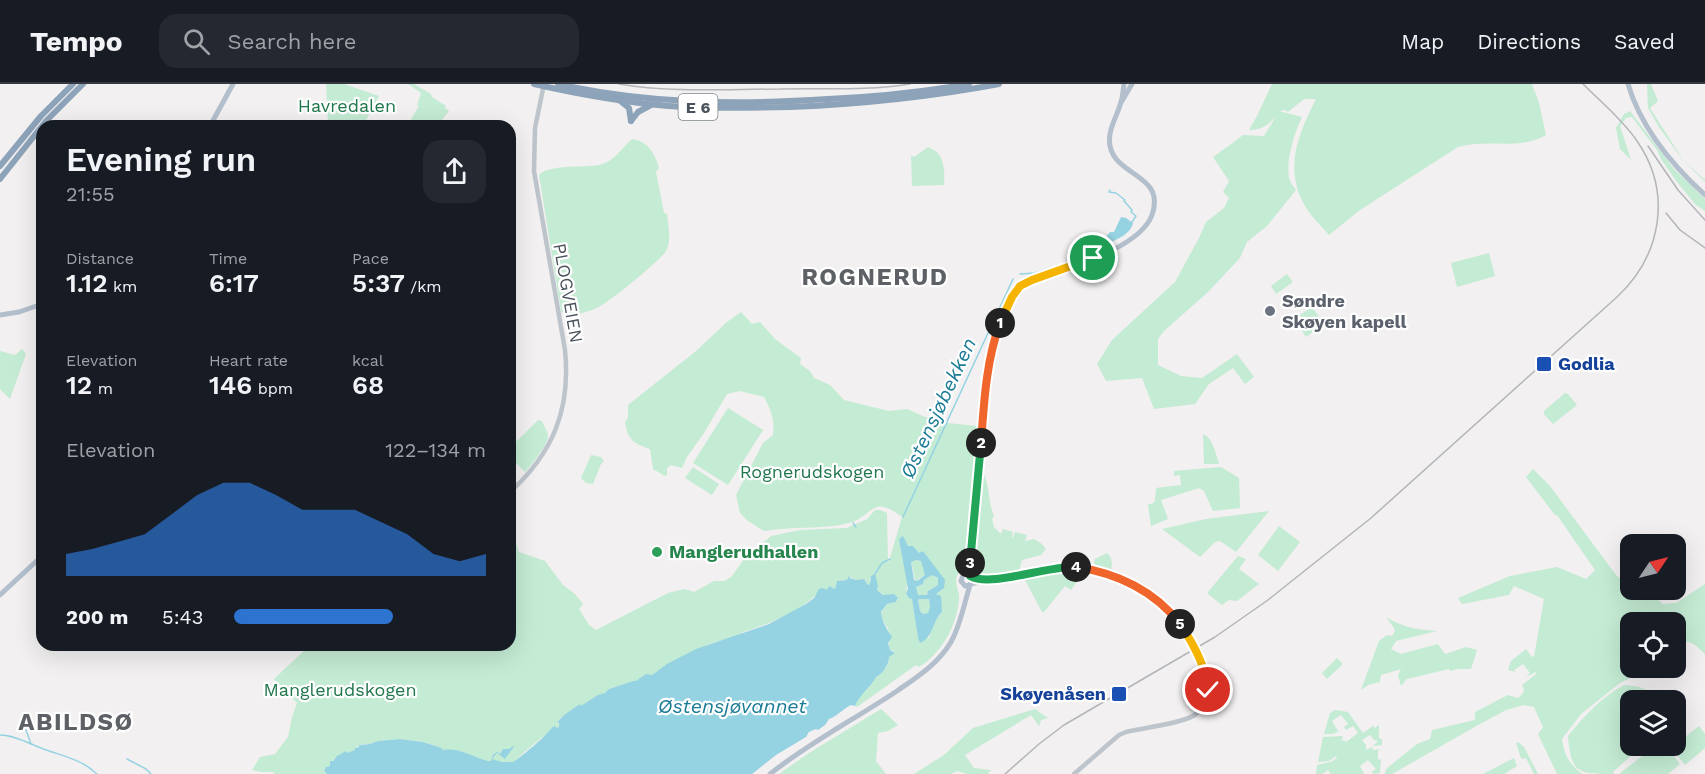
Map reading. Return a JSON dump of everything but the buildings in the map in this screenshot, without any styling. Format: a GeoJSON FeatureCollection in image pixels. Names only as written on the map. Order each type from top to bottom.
{"type":"FeatureCollection","features":[{"type":"Feature","properties":{"kind":"highway"},"geometry":{"type":"LineString","coordinates":[[38,120],[73,84]]}},
{"type":"Feature","properties":{"kind":"highway"},"geometry":{"type":"LineString","coordinates":[[47,120],[83,84]]}},
{"type":"Feature","properties":{"kind":"highway","name":"E 6"},"geometry":{"type":"LineString","coordinates":[[534,84],[618,100],[720,108],[832,105],[913,98],[999,84]]}},
{"type":"Feature","properties":{"kind":"highway","name":"E 6"},"geometry":{"type":"LineString","coordinates":[[558,84],[653,99],[744,103],[893,94],[969,84]]}},
{"type":"Feature","properties":{"kind":"highway","name":"E 6"},"geometry":{"type":"LineString","coordinates":[[744,103],[751,97]]}},
{"type":"Feature","properties":{"kind":"highway"},"geometry":{"type":"LineString","coordinates":[[764,98],[771,102]]}},
{"type":"Feature","properties":{"kind":"highway","name":"E 6"},"geometry":{"type":"LineString","coordinates":[[618,100],[628,108],[632,122],[640,110],[652,104]]}},
{"type":"Feature","properties":{"kind":"highway"},"geometry":{"type":"LineString","coordinates":[[0,166],[36,122]]}},
{"type":"Feature","properties":{"kind":"highway"},"geometry":{"type":"LineString","coordinates":[[0,179],[36,134]]}},
{"type":"Feature","properties":{"kind":"main road"},"geometry":{"type":"LineString","coordinates":[[213,120],[233,84]]}},
{"type":"Feature","properties":{"kind":"main road"},"geometry":{"type":"LineString","coordinates":[[770,774],[882,701],[934,663],[945,651],[956,632],[968,580],[990,364],[997,333],[1012,297],[1018,288],[1028,282],[1072,267],[1132,240],[1144,228],[1152,215],[1154,204],[1150,187],[1142,178],[1122,166],[1111,150],[1111,130],[1121,102],[1124,84]]}},
{"type":"Feature","properties":{"kind":"main road"},"geometry":{"type":"LineString","coordinates":[[1121,102],[1132,84]]}},
{"type":"Feature","properties":{"kind":"main road"},"geometry":{"type":"LineString","coordinates":[[1628,84],[1638,111],[1655,139],[1679,169],[1705,195]]}},
{"type":"Feature","properties":{"kind":"main road"},"geometry":{"type":"LineString","coordinates":[[2,316],[36,306]]}},
{"type":"Feature","properties":{"kind":"main road"},"geometry":{"type":"LineString","coordinates":[[0,595],[36,562]]}},
{"type":"Feature","properties":{"kind":"street","name":"PLOGVEIEN"},"geometry":{"type":"LineString","coordinates":[[516,486],[537,464],[550,443],[559,420],[566,391],[565,350],[534,175],[535,128],[544,84]]}},
{"type":"Feature","properties":{"kind":"street"},"geometry":{"type":"LineString","coordinates":[[968,580],[986,580],[1067,567],[1115,577],[1143,590],[1165,607],[1195,649],[1208,690],[1206,699],[1198,712],[1188,719],[1120,734],[1074,774]]}},
{"type":"Feature","properties":{"kind":"green space","name":"Havredalen"},"geometry":{"type":"Polygon","coordinates":[[[326,84],[344,84],[379,96],[366,120],[328,120],[326,84]]]}},
{"type":"Feature","properties":{"kind":"green space"},"geometry":{"type":"Polygon","coordinates":[[[408,84],[414,84],[446,106],[445,108],[449,111],[442,120],[411,120],[419,106],[417,105],[421,93],[408,84]]]}},
{"type":"Feature","properties":{"kind":"green space"},"geometry":{"type":"Polygon","coordinates":[[[1272,84],[1532,84],[1546,135],[1525,142],[1458,147],[1360,210],[1329,235],[1305,206],[1298,192],[1295,178],[1294,164],[1299,138],[1316,99],[1304,99],[1288,112],[1279,111],[1302,117],[1294,139],[1288,171],[1291,183],[1296,190],[1267,226],[1247,242],[1240,258],[1158,339],[1158,365],[1181,376],[1202,378],[1237,354],[1254,377],[1245,384],[1233,368],[1209,384],[1195,404],[1154,409],[1142,378],[1106,381],[1097,364],[1112,340],[1175,282],[1206,222],[1224,208],[1229,198],[1223,192],[1229,181],[1213,157],[1243,135],[1264,136],[1276,116],[1265,126],[1249,130],[1272,84]]]}},
{"type":"Feature","properties":{"kind":"green space"},"geometry":{"type":"Polygon","coordinates":[[[1647,84],[1651,84],[1658,101],[1650,108],[1683,160],[1648,108],[1647,84]]]}},
{"type":"Feature","properties":{"kind":"green space"},"geometry":{"type":"Polygon","coordinates":[[[1630,111],[1674,169],[1705,199],[1705,211],[1695,204],[1677,182],[1632,117],[1626,118],[1620,126],[1631,160],[1620,149],[1616,128],[1624,114],[1630,111]]]}},
{"type":"Feature","properties":{"kind":"green space"},"geometry":{"type":"Polygon","coordinates":[[[632,139],[647,145],[659,168],[656,172],[664,213],[667,214],[668,247],[654,263],[603,305],[586,312],[565,316],[561,311],[539,175],[550,169],[605,163],[614,158],[632,139]]]}},
{"type":"Feature","properties":{"kind":"green space"},"geometry":{"type":"Polygon","coordinates":[[[928,147],[938,153],[941,158],[944,168],[944,185],[912,186],[911,155],[914,157],[928,147]]]}},
{"type":"Feature","properties":{"kind":"green space"},"geometry":{"type":"Polygon","coordinates":[[[1489,253],[1495,276],[1457,287],[1451,263],[1489,253]]]}},
{"type":"Feature","properties":{"kind":"green space"},"geometry":{"type":"Polygon","coordinates":[[[1287,274],[1293,282],[1276,294],[1271,286],[1287,274]]]}},
{"type":"Feature","properties":{"kind":"green space"},"geometry":{"type":"Polygon","coordinates":[[[1312,307],[1324,324],[1306,337],[1294,319],[1312,307]]]}},
{"type":"Feature","properties":{"kind":"green space"},"geometry":{"type":"Polygon","coordinates":[[[741,312],[752,324],[760,322],[775,339],[801,358],[800,364],[810,371],[814,378],[830,385],[844,400],[889,411],[907,409],[925,417],[938,417],[947,423],[977,426],[964,564],[956,581],[959,597],[958,609],[952,628],[935,654],[857,707],[855,705],[859,698],[885,669],[889,657],[895,652],[889,648],[890,636],[881,613],[887,604],[896,602],[898,599],[896,596],[891,594],[887,596],[877,590],[876,576],[870,578],[869,585],[864,579],[856,580],[850,577],[847,580],[837,581],[835,589],[829,586],[827,590],[821,589],[805,604],[786,615],[696,650],[652,675],[644,675],[636,681],[609,689],[606,693],[564,715],[558,720],[559,727],[552,727],[550,733],[513,762],[491,762],[459,751],[442,751],[442,748],[424,742],[400,739],[362,744],[355,748],[356,750],[347,754],[346,752],[334,759],[330,766],[325,768],[324,771],[327,774],[275,774],[252,770],[260,757],[275,754],[288,737],[297,703],[274,679],[304,651],[516,651],[516,544],[519,552],[545,561],[563,585],[583,604],[579,609],[589,625],[596,630],[668,593],[685,589],[694,592],[714,581],[725,581],[732,576],[744,559],[771,536],[800,530],[847,528],[867,519],[875,510],[887,513],[888,564],[902,517],[887,508],[877,507],[854,522],[838,525],[764,531],[740,513],[736,495],[763,443],[773,435],[772,415],[764,397],[740,391],[727,394],[682,468],[671,465],[667,468],[665,476],[653,469],[650,449],[636,443],[628,433],[625,422],[628,418],[628,405],[741,312]],[[913,546],[906,593],[912,598],[918,638],[929,638],[934,622],[942,612],[936,594],[944,588],[923,551],[919,554],[913,546]]]}},
{"type":"Feature","properties":{"kind":"green space"},"geometry":{"type":"Polygon","coordinates":[[[22,349],[26,354],[10,399],[0,389],[0,351],[15,355],[22,349]]]}},
{"type":"Feature","properties":{"kind":"green space"},"geometry":{"type":"Polygon","coordinates":[[[1565,393],[1577,405],[1553,424],[1544,411],[1565,393]]]}},
{"type":"Feature","properties":{"kind":"green space"},"geometry":{"type":"Polygon","coordinates":[[[728,408],[763,430],[728,485],[693,463],[728,408]]]}},
{"type":"Feature","properties":{"kind":"green space"},"geometry":{"type":"Polygon","coordinates":[[[538,420],[542,421],[548,433],[546,443],[525,472],[516,463],[516,441],[538,420]]]}},
{"type":"Feature","properties":{"kind":"green space"},"geometry":{"type":"Polygon","coordinates":[[[1203,434],[1212,443],[1218,464],[1204,464],[1203,434]]]}},
{"type":"Feature","properties":{"kind":"green space"},"geometry":{"type":"Polygon","coordinates":[[[591,455],[601,457],[604,461],[593,484],[586,483],[581,478],[591,455]]]}},
{"type":"Feature","properties":{"kind":"green space"},"geometry":{"type":"Polygon","coordinates":[[[693,467],[719,484],[712,495],[685,478],[693,467]]]}},
{"type":"Feature","properties":{"kind":"green space"},"geometry":{"type":"Polygon","coordinates":[[[1221,467],[1239,478],[1240,508],[1213,511],[1204,491],[1199,488],[1161,500],[1168,519],[1151,526],[1148,504],[1155,501],[1156,488],[1181,485],[1180,475],[1174,476],[1174,471],[1221,467]]]}},
{"type":"Feature","properties":{"kind":"green space"},"geometry":{"type":"Polygon","coordinates":[[[1533,469],[1550,486],[1620,578],[1620,600],[1658,600],[1663,604],[1676,603],[1686,600],[1686,596],[1705,584],[1705,654],[1695,645],[1686,642],[1686,612],[1620,612],[1620,678],[1630,678],[1620,683],[1581,714],[1562,739],[1568,758],[1582,774],[1557,774],[1538,734],[1543,727],[1534,707],[1524,705],[1506,710],[1392,774],[1385,774],[1386,769],[1417,744],[1430,739],[1432,730],[1475,720],[1475,712],[1508,695],[1518,698],[1523,693],[1522,685],[1536,674],[1536,672],[1526,677],[1530,673],[1523,664],[1514,670],[1516,672],[1508,670],[1511,661],[1526,649],[1534,657],[1544,599],[1514,586],[1509,595],[1462,604],[1458,598],[1510,576],[1557,567],[1586,579],[1595,570],[1557,515],[1526,477],[1533,469]]]}},
{"type":"Feature","properties":{"kind":"green space"},"geometry":{"type":"Polygon","coordinates":[[[984,475],[994,516],[992,519],[994,527],[1001,534],[1003,529],[1013,532],[1013,538],[1015,532],[1027,535],[1025,541],[1034,539],[1046,549],[1041,555],[1022,560],[1019,571],[989,576],[978,575],[974,572],[984,475]]]}},
{"type":"Feature","properties":{"kind":"green space"},"geometry":{"type":"Polygon","coordinates":[[[1269,511],[1236,552],[1220,541],[1215,542],[1200,557],[1162,529],[1206,519],[1269,511]]]}},
{"type":"Feature","properties":{"kind":"green space"},"geometry":{"type":"Polygon","coordinates":[[[1279,526],[1300,542],[1278,571],[1258,555],[1279,526]]]}},
{"type":"Feature","properties":{"kind":"green space"},"geometry":{"type":"Polygon","coordinates":[[[1107,553],[1111,559],[1111,572],[1098,568],[1094,563],[1095,559],[1107,553]]]}},
{"type":"Feature","properties":{"kind":"green space"},"geometry":{"type":"Polygon","coordinates":[[[1238,556],[1246,559],[1239,569],[1259,584],[1237,601],[1229,600],[1222,605],[1208,592],[1238,556]]]}},
{"type":"Feature","properties":{"kind":"green space"},"geometry":{"type":"Polygon","coordinates":[[[911,561],[921,561],[926,575],[917,581],[911,561]]]}},
{"type":"Feature","properties":{"kind":"green space"},"geometry":{"type":"Polygon","coordinates":[[[1062,572],[1083,573],[1071,590],[1065,586],[1042,612],[1024,578],[1062,572]]]}},
{"type":"Feature","properties":{"kind":"green space"},"geometry":{"type":"Polygon","coordinates":[[[932,575],[938,578],[938,585],[928,591],[927,595],[917,595],[916,587],[932,575]]]}},
{"type":"Feature","properties":{"kind":"green space"},"geometry":{"type":"Polygon","coordinates":[[[929,599],[928,613],[923,614],[920,611],[918,600],[929,599]]]}},
{"type":"Feature","properties":{"kind":"green space"},"geometry":{"type":"Polygon","coordinates":[[[1386,617],[1410,627],[1437,631],[1396,641],[1391,649],[1401,654],[1438,644],[1445,654],[1466,647],[1477,650],[1471,669],[1450,671],[1449,669],[1407,679],[1401,686],[1398,675],[1401,669],[1381,675],[1380,682],[1368,685],[1361,690],[1379,641],[1387,635],[1392,636],[1395,631],[1386,617]]]}},
{"type":"Feature","properties":{"kind":"green space"},"geometry":{"type":"Polygon","coordinates":[[[1337,658],[1343,664],[1327,679],[1322,673],[1337,658]]]}},
{"type":"Feature","properties":{"kind":"green space"},"geometry":{"type":"Polygon","coordinates":[[[1624,685],[1646,690],[1620,690],[1620,756],[1631,756],[1613,772],[1614,774],[1584,772],[1574,765],[1568,736],[1609,695],[1624,685]]]}},
{"type":"Feature","properties":{"kind":"green space"},"geometry":{"type":"Polygon","coordinates":[[[881,709],[898,725],[888,731],[878,733],[876,761],[886,774],[779,774],[809,753],[881,709]]]}},
{"type":"Feature","properties":{"kind":"green space"},"geometry":{"type":"Polygon","coordinates":[[[1035,709],[1048,718],[1041,720],[1039,726],[1031,715],[965,755],[974,768],[991,770],[988,774],[966,774],[958,771],[950,774],[914,774],[944,755],[973,728],[1035,709]]]}},
{"type":"Feature","properties":{"kind":"green space"},"geometry":{"type":"Polygon","coordinates":[[[1335,710],[1348,712],[1363,733],[1379,725],[1379,738],[1382,739],[1382,745],[1373,746],[1378,741],[1370,735],[1362,740],[1366,745],[1366,750],[1372,747],[1373,750],[1382,749],[1378,750],[1378,759],[1381,760],[1380,773],[1373,774],[1372,772],[1376,769],[1368,760],[1360,766],[1364,774],[1331,774],[1328,770],[1322,774],[1316,774],[1317,765],[1331,762],[1337,758],[1336,756],[1329,761],[1318,762],[1323,737],[1342,736],[1341,741],[1346,742],[1358,733],[1353,726],[1346,730],[1344,727],[1348,724],[1341,715],[1332,721],[1338,731],[1343,729],[1333,734],[1324,734],[1330,713],[1335,710]]]}},
{"type":"Feature","properties":{"kind":"green space"},"geometry":{"type":"Polygon","coordinates":[[[1699,726],[1705,734],[1705,748],[1685,765],[1678,756],[1686,756],[1686,736],[1699,726]]]}},
{"type":"Feature","properties":{"kind":"green space"},"geometry":{"type":"Polygon","coordinates":[[[1516,743],[1524,747],[1538,774],[1534,774],[1526,758],[1521,758],[1516,743]]]}},
{"type":"Feature","properties":{"kind":"green space"},"geometry":{"type":"Polygon","coordinates":[[[1642,756],[1674,756],[1680,764],[1668,774],[1619,774],[1642,756]]]}},
{"type":"Feature","properties":{"kind":"green space"},"geometry":{"type":"Polygon","coordinates":[[[1514,758],[1517,766],[1504,774],[1483,774],[1514,758]]]}},
{"type":"Feature","properties":{"kind":"water"},"geometry":{"type":"Polygon","coordinates":[[[1121,217],[1133,223],[1129,231],[1107,244],[1106,237],[1110,232],[1114,232],[1121,217]]]}},
{"type":"Feature","properties":{"kind":"water"},"geometry":{"type":"Polygon","coordinates":[[[903,536],[908,546],[913,546],[919,553],[923,551],[945,580],[944,588],[936,594],[941,596],[942,612],[928,637],[920,643],[912,599],[906,593],[908,589],[899,539],[903,536]],[[921,561],[911,562],[914,580],[917,581],[925,575],[921,561]],[[932,575],[924,580],[923,584],[916,587],[918,595],[927,595],[928,591],[938,585],[938,578],[932,575]],[[929,599],[918,600],[920,611],[923,614],[928,613],[929,599]]]}},
{"type":"Feature","properties":{"kind":"water","name":"Østensjøvannet"},"geometry":{"type":"Polygon","coordinates":[[[875,574],[877,590],[883,595],[894,594],[898,598],[896,602],[887,604],[881,612],[882,619],[892,637],[888,643],[890,650],[895,653],[889,657],[881,674],[876,677],[855,706],[851,705],[829,719],[818,730],[809,732],[806,737],[776,755],[752,774],[327,774],[324,771],[330,766],[330,761],[346,751],[347,753],[355,750],[359,745],[400,739],[423,742],[442,748],[442,750],[460,751],[488,761],[491,761],[493,755],[497,752],[500,754],[503,749],[509,749],[515,745],[505,759],[497,753],[492,759],[513,762],[552,727],[555,725],[556,728],[559,727],[557,722],[580,704],[581,706],[609,689],[636,681],[646,674],[652,675],[667,664],[696,649],[769,624],[806,604],[814,598],[819,589],[827,590],[829,586],[835,589],[837,581],[847,580],[849,576],[856,580],[864,579],[869,585],[871,576],[875,574]]]}},
{"type":"Feature","properties":{"kind":"waterway","name":"Østensjøbekken"},"geometry":{"type":"LineString","coordinates":[[1110,190],[1109,192],[1116,193],[1125,200],[1132,210],[1131,212],[1136,216],[1132,222]]}},
{"type":"Feature","properties":{"kind":"waterway","name":"Østensjøbekken"},"geometry":{"type":"LineString","coordinates":[[1020,274],[1035,273],[1066,263],[1107,243]]}},
{"type":"Feature","properties":{"kind":"waterway","name":"Østensjøbekken"},"geometry":{"type":"LineString","coordinates":[[903,517],[1013,279]]}},
{"type":"Feature","properties":{"kind":"waterway"},"geometry":{"type":"LineString","coordinates":[[853,523],[856,527]]}},
{"type":"Feature","properties":{"kind":"waterway","name":"Østensjøbekken"},"geometry":{"type":"LineString","coordinates":[[875,574],[882,563],[890,559]]}},
{"type":"Feature","properties":{"kind":"waterway"},"geometry":{"type":"LineString","coordinates":[[25,719],[31,744]]}},
{"type":"Feature","properties":{"kind":"waterway"},"geometry":{"type":"LineString","coordinates":[[0,735],[16,738],[75,760],[97,774]]}},
{"type":"Feature","properties":{"kind":"waterway"},"geometry":{"type":"LineString","coordinates":[[127,759],[151,774]]}},
{"type":"Feature","properties":{"kind":"railway"},"geometry":{"type":"LineString","coordinates":[[619,84],[659,89],[699,90],[862,88],[910,84]]}},
{"type":"Feature","properties":{"kind":"railway"},"geometry":{"type":"LineString","coordinates":[[1005,774],[1064,725],[1215,637],[1268,600],[1371,518],[1632,281],[1644,263],[1657,223],[1658,202],[1655,182],[1648,161],[1637,141],[1619,118],[1583,84]]}},
{"type":"Feature","properties":{"kind":"railway"},"geometry":{"type":"LineString","coordinates":[[1648,146],[1678,190],[1705,220]]}},
{"type":"Feature","properties":{"kind":"railway"},"geometry":{"type":"LineString","coordinates":[[1666,213],[1680,230],[1705,248]]}},
{"type":"Feature","properties":{"kind":"place","name":"Søndre Skøyen kapell"},"geometry":{"type":"Point","coordinates":[1270,311]}},
{"type":"Feature","properties":{"kind":"place","name":"Godlia"},"geometry":{"type":"Point","coordinates":[1544,364]}},
{"type":"Feature","properties":{"kind":"place","name":"Manglerudhallen"},"geometry":{"type":"Point","coordinates":[657,552]}},
{"type":"Feature","properties":{"kind":"place","name":"Skøyenåsen"},"geometry":{"type":"Point","coordinates":[1119,694]}},
{"type":"Feature","properties":{"kind":"district","name":"ROGNERUD"},"geometry":{"type":"Point","coordinates":[875,277]}},
{"type":"Feature","properties":{"kind":"district","name":"ABILDSØ"},"geometry":{"type":"Point","coordinates":[76,722]}},
{"type":"Feature","properties":{"kind":"route"},"geometry":{"type":"LineString","coordinates":[[1093,258],[1020,286],[1005,311],[994,342],[990,364],[983,418],[970,576],[986,580],[1073,567],[1115,577],[1135,586],[1165,607],[1186,633],[1202,667],[1208,690]]}},
{"type":"Feature","properties":{"kind":"park label","name":"Rognerudskogen"},"geometry":{"type":"Point","coordinates":[812,472]}},
{"type":"Feature","properties":{"kind":"park label","name":"Manglerudskogen"},"geometry":{"type":"Point","coordinates":[340,690]}}]}
